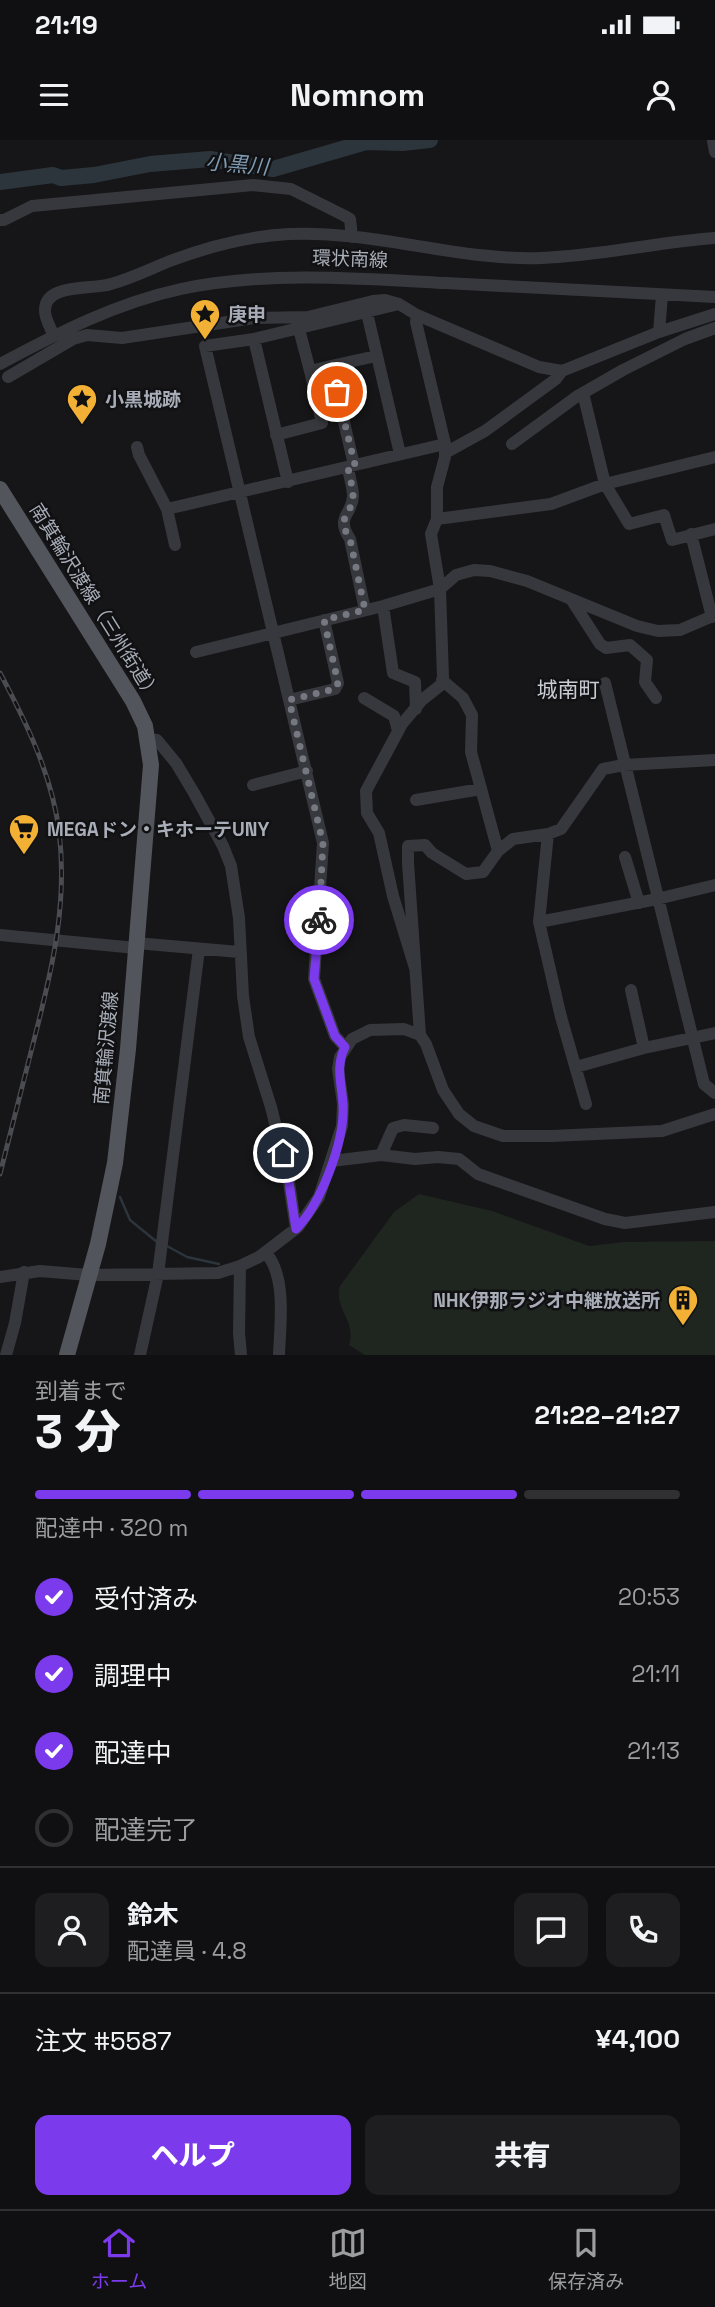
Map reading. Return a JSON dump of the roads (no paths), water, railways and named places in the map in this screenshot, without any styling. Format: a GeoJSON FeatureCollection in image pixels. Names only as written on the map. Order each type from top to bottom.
{"type":"FeatureCollection","features":[{"type":"Feature","properties":{"kind":"main road","name":"南箕輪沢渡線（三州街道）"},"geometry":{"type":"LineString","coordinates":[[0,489],[133,701],[148,739]]}},
{"type":"Feature","properties":{"kind":"main road","name":"南箕輪沢渡線"},"geometry":{"type":"LineString","coordinates":[[67,1355],[105,1218],[115,1163],[151,765],[148,739]]}},
{"type":"Feature","properties":{"kind":"street"},"geometry":{"type":"LineString","coordinates":[[713,141],[715,152]]}},
{"type":"Feature","properties":{"kind":"street"},"geometry":{"type":"LineString","coordinates":[[0,220],[32,206],[253,185],[291,189],[344,215],[350,219],[352,237]]}},
{"type":"Feature","properties":{"kind":"street"},"geometry":{"type":"LineString","coordinates":[[54,336],[45,312],[46,302],[53,294],[61,290],[103,287],[198,251],[244,240],[289,234],[352,237],[467,253],[539,258],[715,238]]}},
{"type":"Feature","properties":{"kind":"street","name":"環状南線"},"geometry":{"type":"LineString","coordinates":[[0,364],[93,316],[181,289],[269,277],[337,277],[715,297]]}},
{"type":"Feature","properties":{"kind":"street"},"geometry":{"type":"LineString","coordinates":[[659,332],[662,295]]}},
{"type":"Feature","properties":{"kind":"street"},"geometry":{"type":"LineString","coordinates":[[0,364],[4,380],[73,339],[87,335],[122,338],[254,318],[307,317],[385,300],[539,367],[562,372]]}},
{"type":"Feature","properties":{"kind":"street"},"geometry":{"type":"LineString","coordinates":[[345,1047],[335,1036],[314,979],[323,843],[205,346],[254,339],[399,304]]}},
{"type":"Feature","properties":{"kind":"street"},"geometry":{"type":"LineString","coordinates":[[367,313],[400,454]]}},
{"type":"Feature","properties":{"kind":"street"},"geometry":{"type":"LineString","coordinates":[[167,509],[400,454],[445,448],[485,431],[562,372],[659,332],[715,314]]}},
{"type":"Feature","properties":{"kind":"street"},"geometry":{"type":"LineString","coordinates":[[415,968],[393,896],[379,833],[367,813],[366,791],[398,731],[422,700],[442,684],[440,589],[431,534],[437,519],[436,486],[445,448],[416,322],[417,315]]}},
{"type":"Feature","properties":{"kind":"street"},"geometry":{"type":"LineString","coordinates":[[512,444],[583,393],[685,339],[715,328]]}},
{"type":"Feature","properties":{"kind":"street"},"geometry":{"type":"LineString","coordinates":[[299,329],[322,423]]}},
{"type":"Feature","properties":{"kind":"street"},"geometry":{"type":"LineString","coordinates":[[254,339],[288,482]]}},
{"type":"Feature","properties":{"kind":"street"},"geometry":{"type":"LineString","coordinates":[[310,371],[376,356]]}},
{"type":"Feature","properties":{"kind":"street"},"geometry":{"type":"LineString","coordinates":[[331,366],[351,466],[353,495],[343,522],[344,530],[350,539],[365,610]]}},
{"type":"Feature","properties":{"kind":"street"},"geometry":{"type":"LineString","coordinates":[[583,393],[605,484],[629,524],[664,515],[672,540],[715,529]]}},
{"type":"Feature","properties":{"kind":"street"},"geometry":{"type":"LineString","coordinates":[[276,435],[343,418]]}},
{"type":"Feature","properties":{"kind":"street"},"geometry":{"type":"LineString","coordinates":[[137,447],[139,456],[167,509],[175,545]]}},
{"type":"Feature","properties":{"kind":"street"},"geometry":{"type":"LineString","coordinates":[[437,519],[551,504],[605,484],[715,457]]}},
{"type":"Feature","properties":{"kind":"street"},"geometry":{"type":"LineString","coordinates":[[196,652],[383,606],[440,589],[456,575],[474,570],[527,580],[637,626],[659,631],[680,630],[714,616],[691,534]]}},
{"type":"Feature","properties":{"kind":"street"},"geometry":{"type":"LineString","coordinates":[[571,598],[600,645],[606,648],[630,645],[647,660],[645,682],[656,698]]}},
{"type":"Feature","properties":{"kind":"street"},"geometry":{"type":"LineString","coordinates":[[383,606],[393,673],[415,682],[416,709]]}},
{"type":"Feature","properties":{"kind":"street"},"geometry":{"type":"LineString","coordinates":[[289,700],[335,689],[338,683],[324,620]]}},
{"type":"Feature","properties":{"kind":"street"},"geometry":{"type":"LineString","coordinates":[[442,680],[463,698],[472,715],[471,752],[498,851]]}},
{"type":"Feature","properties":{"kind":"street"},"geometry":{"type":"LineString","coordinates":[[605,683],[704,1084],[715,1093]]}},
{"type":"Feature","properties":{"kind":"street"},"geometry":{"type":"LineString","coordinates":[[364,698],[394,716],[398,731]]}},
{"type":"Feature","properties":{"kind":"street"},"geometry":{"type":"LineString","coordinates":[[148,739],[157,740],[176,763],[223,846],[231,866],[236,886],[239,952],[249,1037],[271,1107],[288,1176],[296,1229]]}},
{"type":"Feature","properties":{"kind":"street"},"geometry":{"type":"LineString","coordinates":[[419,1035],[408,846],[425,845],[432,853],[466,874],[483,872],[498,851],[513,839],[548,834],[561,829],[603,769],[624,765],[715,760]]}},
{"type":"Feature","properties":{"kind":"street"},"geometry":{"type":"LineString","coordinates":[[253,785],[307,771]]}},
{"type":"Feature","properties":{"kind":"street"},"geometry":{"type":"LineString","coordinates":[[416,800],[481,789]]}},
{"type":"Feature","properties":{"kind":"street"},"geometry":{"type":"LineString","coordinates":[[548,834],[539,922],[561,1017],[586,1104]]}},
{"type":"Feature","properties":{"kind":"street"},"geometry":{"type":"LineString","coordinates":[[625,857],[639,903]]}},
{"type":"Feature","properties":{"kind":"street"},"geometry":{"type":"LineString","coordinates":[[539,922],[715,885]]}},
{"type":"Feature","properties":{"kind":"street"},"geometry":{"type":"LineString","coordinates":[[0,935],[239,952]]}},
{"type":"Feature","properties":{"kind":"street"},"geometry":{"type":"LineString","coordinates":[[140,1355],[158,1273],[199,949]]}},
{"type":"Feature","properties":{"kind":"street"},"geometry":{"type":"LineString","coordinates":[[631,990],[645,1048]]}},
{"type":"Feature","properties":{"kind":"street"},"geometry":{"type":"LineString","coordinates":[[0,1277],[40,1271],[88,1275],[218,1273],[266,1253],[296,1229],[319,1197],[342,1126],[343,1104],[338,1069],[340,1057],[345,1047],[359,1034],[370,1030],[404,1029],[419,1035],[426,1044],[443,1090],[459,1114],[474,1126],[503,1136],[662,1131],[715,1114]]}},
{"type":"Feature","properties":{"kind":"street"},"geometry":{"type":"LineString","coordinates":[[576,1067],[715,1033]]}},
{"type":"Feature","properties":{"kind":"street"},"geometry":{"type":"LineString","coordinates":[[381,1155],[393,1128],[404,1125],[433,1128]]}},
{"type":"Feature","properties":{"kind":"street"},"geometry":{"type":"LineString","coordinates":[[332,1161],[381,1155],[415,1160],[438,1157],[459,1159],[478,1174],[614,1222],[715,1212]]}},
{"type":"Feature","properties":{"kind":"street"},"geometry":{"type":"LineString","coordinates":[[266,1253],[276,1267],[279,1281],[279,1355]]}},
{"type":"Feature","properties":{"kind":"street"},"geometry":{"type":"LineString","coordinates":[[240,1266],[241,1355]]}},
{"type":"Feature","properties":{"kind":"street"},"geometry":{"type":"LineString","coordinates":[[6,1355],[24,1272]]}},
{"type":"Feature","properties":{"kind":"waterway","name":"小黒川"},"geometry":{"type":"LineString","coordinates":[[0,182],[53,175],[61,178],[94,175],[150,164],[210,159],[273,169],[366,142],[402,143],[430,140]]}},
{"type":"Feature","properties":{"kind":"waterway"},"geometry":{"type":"LineString","coordinates":[[120,1197],[130,1220],[157,1242]]}},
{"type":"Feature","properties":{"kind":"waterway"},"geometry":{"type":"LineString","coordinates":[[167,1246],[187,1257],[219,1264]]}},
{"type":"Feature","properties":{"kind":"railway"},"geometry":{"type":"LineString","coordinates":[[0,673],[44,769],[56,810],[61,858],[57,937],[47,988],[0,1174]]}},
{"type":"Feature","properties":{"kind":"place","name":"庚申"},"geometry":{"type":"Point","coordinates":[205,341]}},
{"type":"Feature","properties":{"kind":"place","name":"小黒城跡"},"geometry":{"type":"Point","coordinates":[82,426]}},
{"type":"Feature","properties":{"kind":"place","name":"MEGAドン・キホーテUNY"},"geometry":{"type":"Point","coordinates":[24,856]}},
{"type":"Feature","properties":{"kind":"place","name":"NHK伊那ラジオ中継放送所"},"geometry":{"type":"Point","coordinates":[683,1327]}},
{"type":"Feature","properties":{"kind":"district","name":"城南町"},"geometry":{"type":"Point","coordinates":[568,689]}}]}
